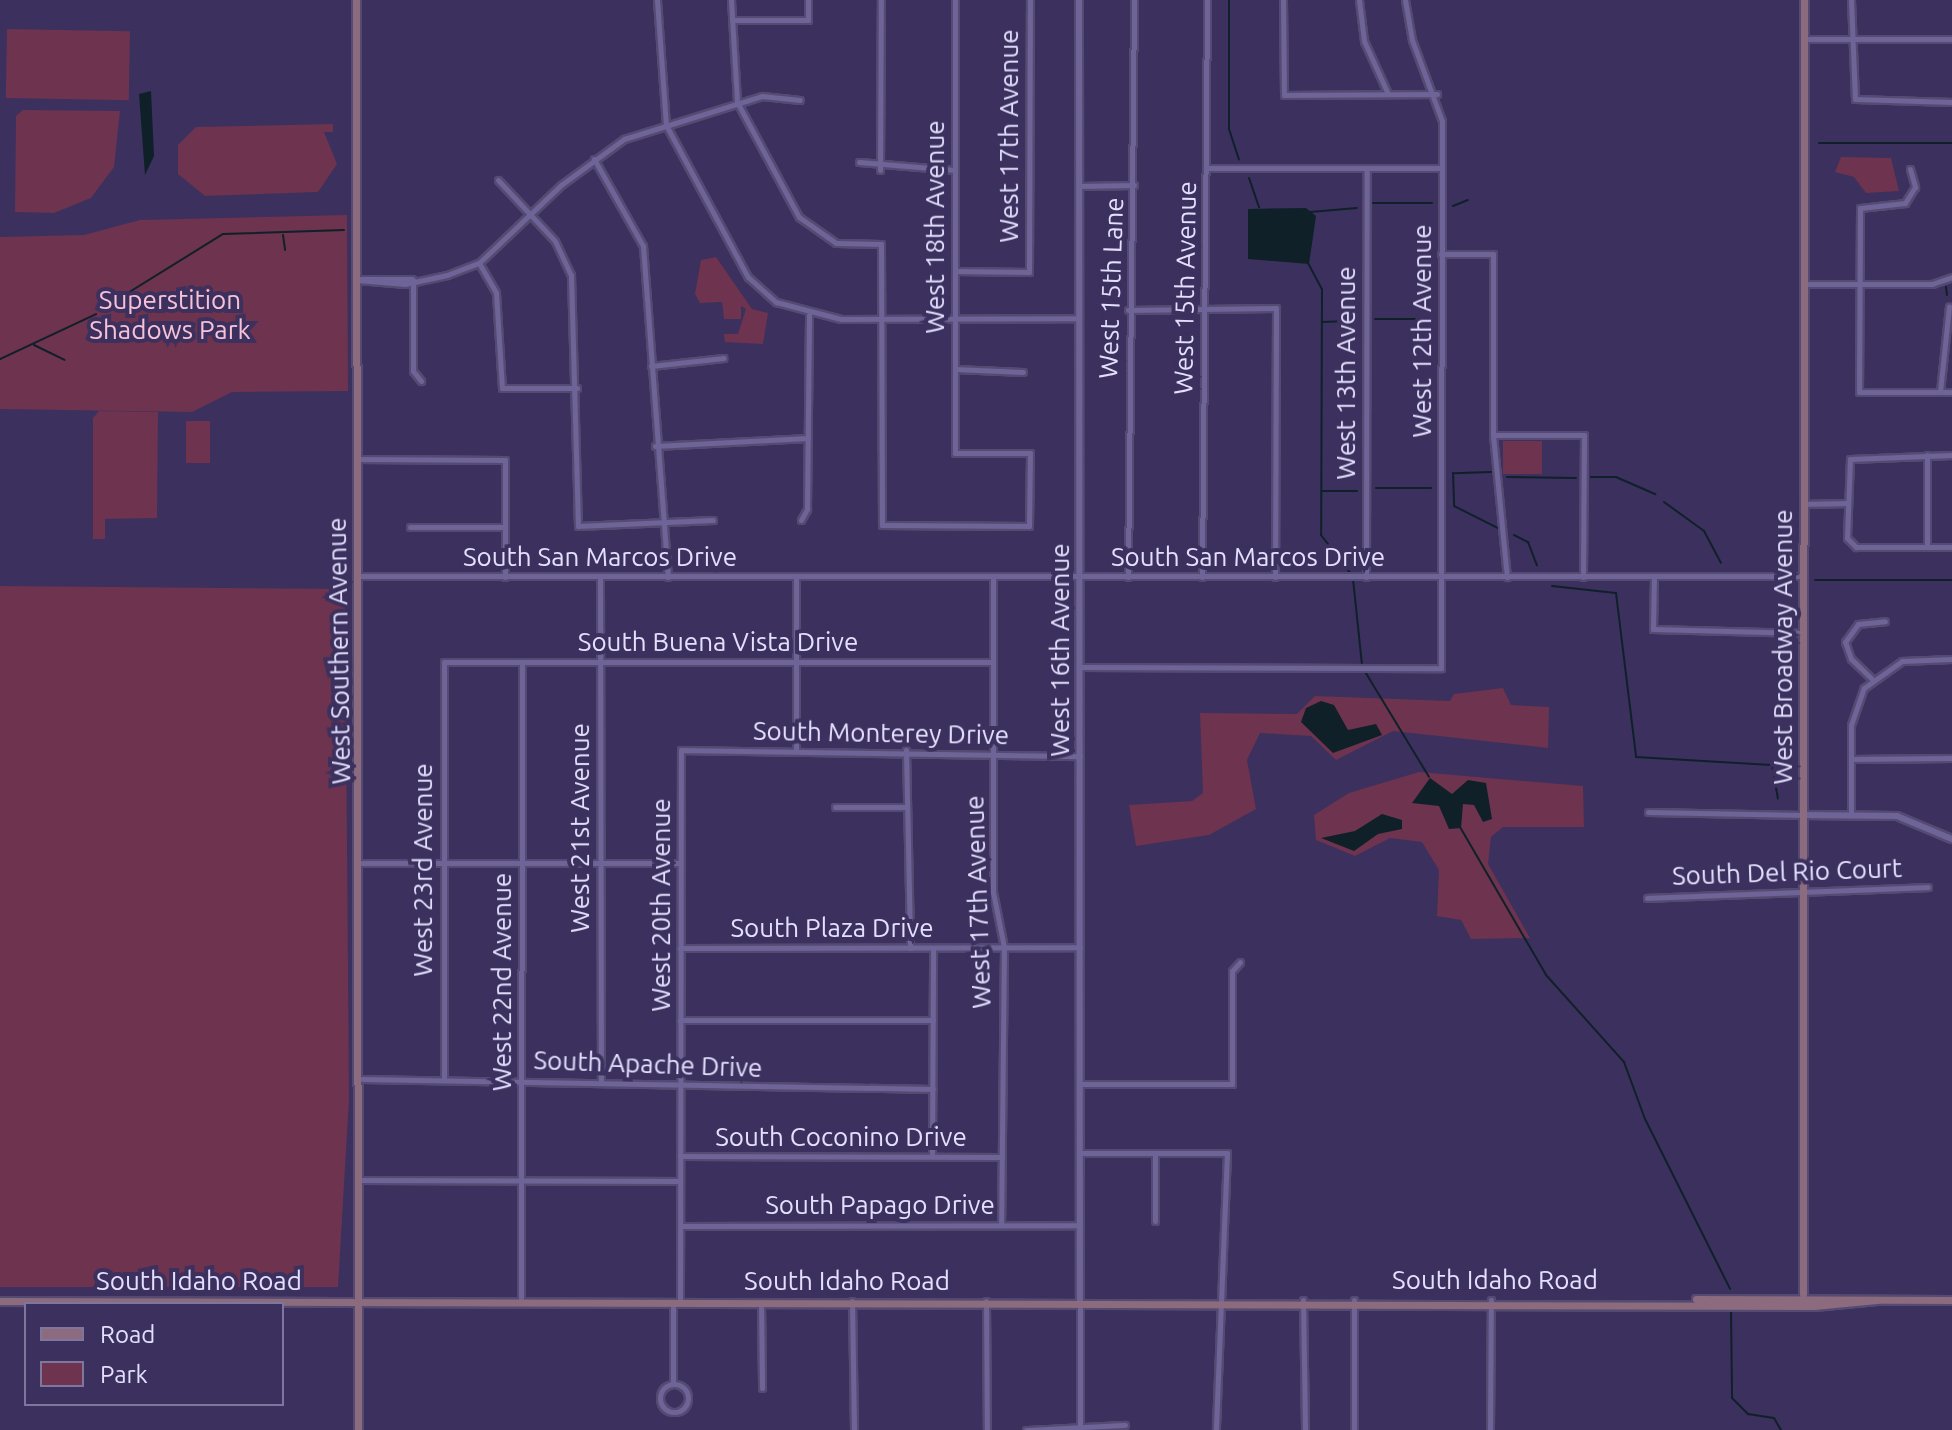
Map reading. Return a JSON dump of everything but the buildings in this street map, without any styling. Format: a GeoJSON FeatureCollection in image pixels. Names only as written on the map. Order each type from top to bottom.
{"type":"FeatureCollection","features":[{"type":"Feature","properties":{"kind":"main road","name":"West Southern Avenue"},"geometry":{"type":"LineString","coordinates":[[356,0],[356,459],[362,863],[358,1430]]}},
{"type":"Feature","properties":{"kind":"main road","name":"West Broadway Avenue"},"geometry":{"type":"LineString","coordinates":[[1803,1294],[1804,0]]}},
{"type":"Feature","properties":{"kind":"main road","name":"South Idaho Road"},"geometry":{"type":"LineString","coordinates":[[1694,1300],[1727,1295],[1803,1294],[1877,1300]]}},
{"type":"Feature","properties":{"kind":"main road","name":"South Idaho Road"},"geometry":{"type":"LineString","coordinates":[[0,1301],[1694,1300],[1732,1305],[1952,1300]]}},
{"type":"Feature","properties":{"kind":"street"},"geometry":{"type":"LineString","coordinates":[[657,0],[666,125],[748,277],[776,302],[809,315],[1079,318]]}},
{"type":"Feature","properties":{"kind":"street"},"geometry":{"type":"LineString","coordinates":[[731,0],[737,102],[811,232],[836,243],[881,244],[881,318]]}},
{"type":"Feature","properties":{"kind":"street"},"geometry":{"type":"LineString","coordinates":[[732,20],[808,20],[808,0]]}},
{"type":"Feature","properties":{"kind":"street"},"geometry":{"type":"LineString","coordinates":[[880,170],[881,0]]}},
{"type":"Feature","properties":{"kind":"street","name":"West 18th Avenue"},"geometry":{"type":"LineString","coordinates":[[881,318],[882,525],[1029,526],[1030,453],[955,453],[955,0]]}},
{"type":"Feature","properties":{"kind":"street","name":"West 17th Avenue"},"geometry":{"type":"LineString","coordinates":[[955,271],[1029,272],[1030,0]]}},
{"type":"Feature","properties":{"kind":"street","name":"West 16th Avenue"},"geometry":{"type":"LineString","coordinates":[[1079,0],[1080,1300]]}},
{"type":"Feature","properties":{"kind":"street","name":"West 15th Lane"},"geometry":{"type":"LineString","coordinates":[[1128,577],[1128,310],[1134,185],[1134,0]]}},
{"type":"Feature","properties":{"kind":"street","name":"West 15th Avenue"},"geometry":{"type":"LineString","coordinates":[[1202,577],[1207,0]]}},
{"type":"Feature","properties":{"kind":"street"},"geometry":{"type":"LineString","coordinates":[[1283,0],[1284,95],[1437,94]]}},
{"type":"Feature","properties":{"kind":"street"},"geometry":{"type":"LineString","coordinates":[[1359,0],[1364,41],[1388,94]]}},
{"type":"Feature","properties":{"kind":"street","name":"West 12th Avenue"},"geometry":{"type":"LineString","coordinates":[[1080,667],[1441,668],[1442,168],[1437,94],[1412,40],[1405,0]]}},
{"type":"Feature","properties":{"kind":"street"},"geometry":{"type":"LineString","coordinates":[[1851,0],[1855,99],[1952,102]]}},
{"type":"Feature","properties":{"kind":"street"},"geometry":{"type":"LineString","coordinates":[[1804,39],[1952,39]]}},
{"type":"Feature","properties":{"kind":"street"},"geometry":{"type":"LineString","coordinates":[[357,280],[413,280],[479,263],[594,159],[666,125],[737,102],[800,100]]}},
{"type":"Feature","properties":{"kind":"street"},"geometry":{"type":"LineString","coordinates":[[594,159],[643,246],[655,446],[666,525],[668,577]]}},
{"type":"Feature","properties":{"kind":"street"},"geometry":{"type":"LineString","coordinates":[[859,162],[880,170],[955,170]]}},
{"type":"Feature","properties":{"kind":"street"},"geometry":{"type":"LineString","coordinates":[[1207,168],[1442,168]]}},
{"type":"Feature","properties":{"kind":"street","name":"West 13th Avenue"},"geometry":{"type":"LineString","coordinates":[[1366,577],[1367,168]]}},
{"type":"Feature","properties":{"kind":"street"},"geometry":{"type":"LineString","coordinates":[[1910,169],[1915,187],[1905,203],[1860,208],[1859,392],[1952,392]]}},
{"type":"Feature","properties":{"kind":"street"},"geometry":{"type":"LineString","coordinates":[[498,180],[532,212],[571,275],[577,388],[578,526],[666,525],[713,520]]}},
{"type":"Feature","properties":{"kind":"street"},"geometry":{"type":"LineString","coordinates":[[1080,186],[1134,185]]}},
{"type":"Feature","properties":{"kind":"street"},"geometry":{"type":"LineString","coordinates":[[1441,254],[1493,254],[1493,435],[1507,577]]}},
{"type":"Feature","properties":{"kind":"street"},"geometry":{"type":"LineString","coordinates":[[479,263],[496,293],[502,388],[577,388]]}},
{"type":"Feature","properties":{"kind":"street"},"geometry":{"type":"LineString","coordinates":[[1803,284],[1860,284],[1952,277]]}},
{"type":"Feature","properties":{"kind":"street"},"geometry":{"type":"LineString","coordinates":[[413,280],[413,371],[421,381]]}},
{"type":"Feature","properties":{"kind":"street"},"geometry":{"type":"LineString","coordinates":[[1940,392],[1949,306]]}},
{"type":"Feature","properties":{"kind":"street"},"geometry":{"type":"LineString","coordinates":[[1128,310],[1276,308],[1275,577]]}},
{"type":"Feature","properties":{"kind":"street"},"geometry":{"type":"LineString","coordinates":[[801,520],[808,438],[809,315]]}},
{"type":"Feature","properties":{"kind":"street"},"geometry":{"type":"LineString","coordinates":[[651,366],[724,358]]}},
{"type":"Feature","properties":{"kind":"street"},"geometry":{"type":"LineString","coordinates":[[955,369],[1023,372]]}},
{"type":"Feature","properties":{"kind":"street"},"geometry":{"type":"LineString","coordinates":[[1493,435],[1584,435],[1583,577]]}},
{"type":"Feature","properties":{"kind":"street"},"geometry":{"type":"LineString","coordinates":[[655,446],[808,438]]}},
{"type":"Feature","properties":{"kind":"street"},"geometry":{"type":"LineString","coordinates":[[1927,455],[1927,547]]}},
{"type":"Feature","properties":{"kind":"street"},"geometry":{"type":"LineString","coordinates":[[1952,455],[1850,459],[1848,503],[1849,545],[1952,547]]}},
{"type":"Feature","properties":{"kind":"street"},"geometry":{"type":"LineString","coordinates":[[356,459],[505,460],[505,577]]}},
{"type":"Feature","properties":{"kind":"street"},"geometry":{"type":"LineString","coordinates":[[1803,504],[1848,503]]}},
{"type":"Feature","properties":{"kind":"street"},"geometry":{"type":"LineString","coordinates":[[410,527],[505,527]]}},
{"type":"Feature","properties":{"kind":"street","name":"South San Marcos Drive"},"geometry":{"type":"LineString","coordinates":[[357,576],[1804,576]]}},
{"type":"Feature","properties":{"kind":"street"},"geometry":{"type":"LineString","coordinates":[[1654,576],[1653,629],[1803,633]]}},
{"type":"Feature","properties":{"kind":"street","name":"West 21st Avenue"},"geometry":{"type":"LineString","coordinates":[[600,577],[601,1080]]}},
{"type":"Feature","properties":{"kind":"street"},"geometry":{"type":"LineString","coordinates":[[796,577],[796,750]]}},
{"type":"Feature","properties":{"kind":"street","name":"West 17th Avenue"},"geometry":{"type":"LineString","coordinates":[[993,577],[993,892],[1004,947],[1001,1225]]}},
{"type":"Feature","properties":{"kind":"street"},"geometry":{"type":"LineString","coordinates":[[1872,679],[1851,659],[1845,642],[1858,624],[1885,621]]}},
{"type":"Feature","properties":{"kind":"street"},"geometry":{"type":"LineString","coordinates":[[1851,815],[1853,712],[1872,679],[1902,661],[1952,659]]}},
{"type":"Feature","properties":{"kind":"street","name":"South Buena Vista Drive"},"geometry":{"type":"LineString","coordinates":[[444,662],[992,662]]}},
{"type":"Feature","properties":{"kind":"street","name":"West 23rd Avenue"},"geometry":{"type":"LineString","coordinates":[[444,662],[444,1079]]}},
{"type":"Feature","properties":{"kind":"street","name":"West 22nd Avenue"},"geometry":{"type":"LineString","coordinates":[[521,1301],[522,663]]}},
{"type":"Feature","properties":{"kind":"street","name":"South Monterey Drive"},"geometry":{"type":"LineString","coordinates":[[681,750],[906,750],[992,757],[1080,756]]}},
{"type":"Feature","properties":{"kind":"street","name":"West 20th Avenue"},"geometry":{"type":"LineString","coordinates":[[673,1384],[681,1226],[681,750]]}},
{"type":"Feature","properties":{"kind":"street"},"geometry":{"type":"LineString","coordinates":[[906,750],[910,948]]}},
{"type":"Feature","properties":{"kind":"street"},"geometry":{"type":"LineString","coordinates":[[1851,759],[1952,758]]}},
{"type":"Feature","properties":{"kind":"street"},"geometry":{"type":"LineString","coordinates":[[835,807],[907,807]]}},
{"type":"Feature","properties":{"kind":"street"},"geometry":{"type":"LineString","coordinates":[[1648,812],[1913,819],[1952,839]]}},
{"type":"Feature","properties":{"kind":"street"},"geometry":{"type":"LineString","coordinates":[[362,863],[680,863]]}},
{"type":"Feature","properties":{"kind":"street","name":"South Del Rio Court"},"geometry":{"type":"LineString","coordinates":[[1647,898],[1803,887],[1928,887]]}},
{"type":"Feature","properties":{"kind":"street","name":"South Plaza Drive"},"geometry":{"type":"LineString","coordinates":[[680,948],[1080,947]]}},
{"type":"Feature","properties":{"kind":"street"},"geometry":{"type":"LineString","coordinates":[[932,1156],[933,948]]}},
{"type":"Feature","properties":{"kind":"street"},"geometry":{"type":"LineString","coordinates":[[1080,1084],[1232,1084],[1232,971],[1240,962]]}},
{"type":"Feature","properties":{"kind":"street"},"geometry":{"type":"LineString","coordinates":[[680,1020],[933,1020]]}},
{"type":"Feature","properties":{"kind":"street","name":"South Apache Drive"},"geometry":{"type":"LineString","coordinates":[[362,1079],[601,1080],[680,1089],[933,1089]]}},
{"type":"Feature","properties":{"kind":"street"},"geometry":{"type":"LineString","coordinates":[[1080,1153],[1227,1153],[1227,1301],[1216,1430]]}},
{"type":"Feature","properties":{"kind":"street"},"geometry":{"type":"LineString","coordinates":[[1155,1154],[1155,1221]]}},
{"type":"Feature","properties":{"kind":"street","name":"South Coconino Drive"},"geometry":{"type":"LineString","coordinates":[[680,1156],[1002,1157]]}},
{"type":"Feature","properties":{"kind":"street"},"geometry":{"type":"LineString","coordinates":[[362,1180],[680,1181]]}},
{"type":"Feature","properties":{"kind":"street","name":"South Papago Drive"},"geometry":{"type":"LineString","coordinates":[[681,1226],[1080,1225]]}},
{"type":"Feature","properties":{"kind":"street"},"geometry":{"type":"LineString","coordinates":[[852,1300],[854,1430]]}},
{"type":"Feature","properties":{"kind":"street"},"geometry":{"type":"LineString","coordinates":[[986,1300],[987,1430]]}},
{"type":"Feature","properties":{"kind":"street"},"geometry":{"type":"LineString","coordinates":[[1080,1300],[1080,1428]]}},
{"type":"Feature","properties":{"kind":"street"},"geometry":{"type":"LineString","coordinates":[[1303,1300],[1305,1430]]}},
{"type":"Feature","properties":{"kind":"street"},"geometry":{"type":"LineString","coordinates":[[1354,1300],[1354,1430]]}},
{"type":"Feature","properties":{"kind":"street"},"geometry":{"type":"LineString","coordinates":[[1490,1430],[1491,1300]]}},
{"type":"Feature","properties":{"kind":"street"},"geometry":{"type":"LineString","coordinates":[[761,1301],[762,1388]]}},
{"type":"Feature","properties":{"kind":"street"},"geometry":{"type":"LineString","coordinates":[[673,1384],[688,1398],[677,1412],[661,1400],[673,1384]]}},
{"type":"Feature","properties":{"kind":"street"},"geometry":{"type":"LineString","coordinates":[[1026,1430],[1125,1425]]}},
{"type":"Feature","properties":{"kind":"green space"},"geometry":{"type":"Polygon","coordinates":[[[7,29],[130,31],[129,100],[6,98],[7,29]]]}},
{"type":"Feature","properties":{"kind":"green space"},"geometry":{"type":"Polygon","coordinates":[[[23,110],[120,111],[114,167],[91,198],[54,213],[15,212],[16,116],[23,110]]]}},
{"type":"Feature","properties":{"kind":"green space"},"geometry":{"type":"Polygon","coordinates":[[[333,124],[333,132],[324,132],[337,164],[318,192],[205,196],[178,174],[178,145],[196,127],[333,124]]]}},
{"type":"Feature","properties":{"kind":"green space"},"geometry":{"type":"Polygon","coordinates":[[[1841,157],[1891,158],[1899,191],[1866,193],[1854,177],[1835,172],[1841,157]]]}},
{"type":"Feature","properties":{"kind":"green space","name":"Superstition Shadows Park"},"geometry":{"type":"Polygon","coordinates":[[[347,215],[348,391],[232,392],[192,412],[0,409],[0,237],[84,235],[140,220],[347,215]]]}},
{"type":"Feature","properties":{"kind":"green space"},"geometry":{"type":"Polygon","coordinates":[[[716,257],[752,309],[768,313],[763,344],[725,342],[724,334],[738,334],[746,309],[741,306],[741,319],[724,319],[722,302],[700,303],[695,294],[701,260],[716,257]]]}},
{"type":"Feature","properties":{"kind":"green space"},"geometry":{"type":"Polygon","coordinates":[[[99,411],[158,412],[157,518],[105,519],[105,539],[93,539],[93,418],[99,411]]]}},
{"type":"Feature","properties":{"kind":"green space"},"geometry":{"type":"Polygon","coordinates":[[[186,421],[210,421],[210,463],[186,463],[186,421]]]}},
{"type":"Feature","properties":{"kind":"green space"},"geometry":{"type":"Polygon","coordinates":[[[1503,441],[1542,441],[1542,474],[1503,474],[1503,441]]]}},
{"type":"Feature","properties":{"kind":"green space"},"geometry":{"type":"Polygon","coordinates":[[[0,586],[345,589],[349,1099],[338,1287],[0,1287],[0,586]]]}},
{"type":"Feature","properties":{"kind":"green space"},"geometry":{"type":"Polygon","coordinates":[[[1503,688],[1511,705],[1549,707],[1548,748],[1393,731],[1336,760],[1311,736],[1260,733],[1247,760],[1256,809],[1209,835],[1136,846],[1129,805],[1192,801],[1203,793],[1200,713],[1297,714],[1315,696],[1450,701],[1454,694],[1503,688]]]}},
{"type":"Feature","properties":{"kind":"green space"},"geometry":{"type":"Polygon","coordinates":[[[1419,772],[1583,786],[1584,827],[1503,827],[1491,837],[1488,864],[1530,938],[1471,939],[1461,920],[1437,916],[1439,870],[1422,842],[1390,838],[1355,856],[1316,840],[1314,815],[1349,793],[1419,772]]]}},
{"type":"Feature","properties":{"kind":"water"},"geometry":{"type":"Polygon","coordinates":[[[151,91],[154,156],[145,175],[139,94],[151,91]]]}},
{"type":"Feature","properties":{"kind":"water"},"geometry":{"type":"Polygon","coordinates":[[[1306,208],[1316,216],[1309,264],[1248,259],[1248,209],[1306,208]]]}},
{"type":"Feature","properties":{"kind":"water"},"geometry":{"type":"Polygon","coordinates":[[[1321,701],[1334,705],[1348,730],[1376,724],[1382,735],[1333,753],[1301,722],[1306,708],[1321,701]]]}},
{"type":"Feature","properties":{"kind":"water"},"geometry":{"type":"Polygon","coordinates":[[[1430,778],[1452,794],[1468,780],[1486,783],[1492,819],[1483,822],[1474,805],[1463,804],[1461,828],[1449,829],[1439,806],[1412,803],[1430,778]]]}},
{"type":"Feature","properties":{"kind":"water"},"geometry":{"type":"Polygon","coordinates":[[[1382,814],[1402,820],[1402,829],[1378,834],[1354,851],[1321,838],[1355,831],[1382,814]]]}},
{"type":"Feature","properties":{"kind":"waterway"},"geometry":{"type":"LineString","coordinates":[[1229,0],[1229,129],[1239,159]]}},
{"type":"Feature","properties":{"kind":"waterway"},"geometry":{"type":"LineString","coordinates":[[1819,143],[1952,143]]}},
{"type":"Feature","properties":{"kind":"waterway"},"geometry":{"type":"LineString","coordinates":[[1249,178],[1259,207]]}},
{"type":"Feature","properties":{"kind":"waterway"},"geometry":{"type":"LineString","coordinates":[[1453,206],[1468,200]]}},
{"type":"Feature","properties":{"kind":"waterway"},"geometry":{"type":"LineString","coordinates":[[1373,203],[1432,203]]}},
{"type":"Feature","properties":{"kind":"waterway"},"geometry":{"type":"LineString","coordinates":[[1310,212],[1357,208]]}},
{"type":"Feature","properties":{"kind":"waterway"},"geometry":{"type":"LineString","coordinates":[[102,309],[223,234],[344,230]]}},
{"type":"Feature","properties":{"kind":"waterway"},"geometry":{"type":"LineString","coordinates":[[283,235],[285,250]]}},
{"type":"Feature","properties":{"kind":"waterway"},"geometry":{"type":"LineString","coordinates":[[1308,263],[1322,289],[1321,535],[1351,574]]}},
{"type":"Feature","properties":{"kind":"waterway"},"geometry":{"type":"LineString","coordinates":[[1946,287],[1947,295]]}},
{"type":"Feature","properties":{"kind":"waterway"},"geometry":{"type":"LineString","coordinates":[[0,359],[96,314]]}},
{"type":"Feature","properties":{"kind":"waterway"},"geometry":{"type":"LineString","coordinates":[[1375,319],[1434,319]]}},
{"type":"Feature","properties":{"kind":"waterway"},"geometry":{"type":"LineString","coordinates":[[1322,322],[1357,321]]}},
{"type":"Feature","properties":{"kind":"waterway"},"geometry":{"type":"LineString","coordinates":[[34,345],[65,360]]}},
{"type":"Feature","properties":{"kind":"waterway"},"geometry":{"type":"LineString","coordinates":[[1491,472],[1453,473],[1454,506],[1500,529]]}},
{"type":"Feature","properties":{"kind":"waterway"},"geometry":{"type":"LineString","coordinates":[[1507,477],[1576,478]]}},
{"type":"Feature","properties":{"kind":"waterway"},"geometry":{"type":"LineString","coordinates":[[1591,477],[1616,477],[1655,494]]}},
{"type":"Feature","properties":{"kind":"waterway"},"geometry":{"type":"LineString","coordinates":[[1376,488],[1431,488]]}},
{"type":"Feature","properties":{"kind":"waterway"},"geometry":{"type":"LineString","coordinates":[[1322,491],[1357,491]]}},
{"type":"Feature","properties":{"kind":"waterway"},"geometry":{"type":"LineString","coordinates":[[1664,502],[1704,531],[1721,563]]}},
{"type":"Feature","properties":{"kind":"waterway"},"geometry":{"type":"LineString","coordinates":[[1514,535],[1528,542],[1537,565]]}},
{"type":"Feature","properties":{"kind":"waterway"},"geometry":{"type":"LineString","coordinates":[[1353,579],[1362,664]]}},
{"type":"Feature","properties":{"kind":"waterway"},"geometry":{"type":"LineString","coordinates":[[1815,580],[1952,580]]}},
{"type":"Feature","properties":{"kind":"waterway"},"geometry":{"type":"LineString","coordinates":[[1552,586],[1616,593],[1636,757],[1772,765],[1778,798]]}},
{"type":"Feature","properties":{"kind":"waterway"},"geometry":{"type":"LineString","coordinates":[[1364,670],[1429,777]]}},
{"type":"Feature","properties":{"kind":"waterway"},"geometry":{"type":"LineString","coordinates":[[1460,827],[1546,975],[1624,1062],[1645,1119],[1730,1289]]}},
{"type":"Feature","properties":{"kind":"waterway"},"geometry":{"type":"LineString","coordinates":[[1731,1311],[1732,1398],[1748,1414],[1774,1418],[1781,1430]]}}]}
